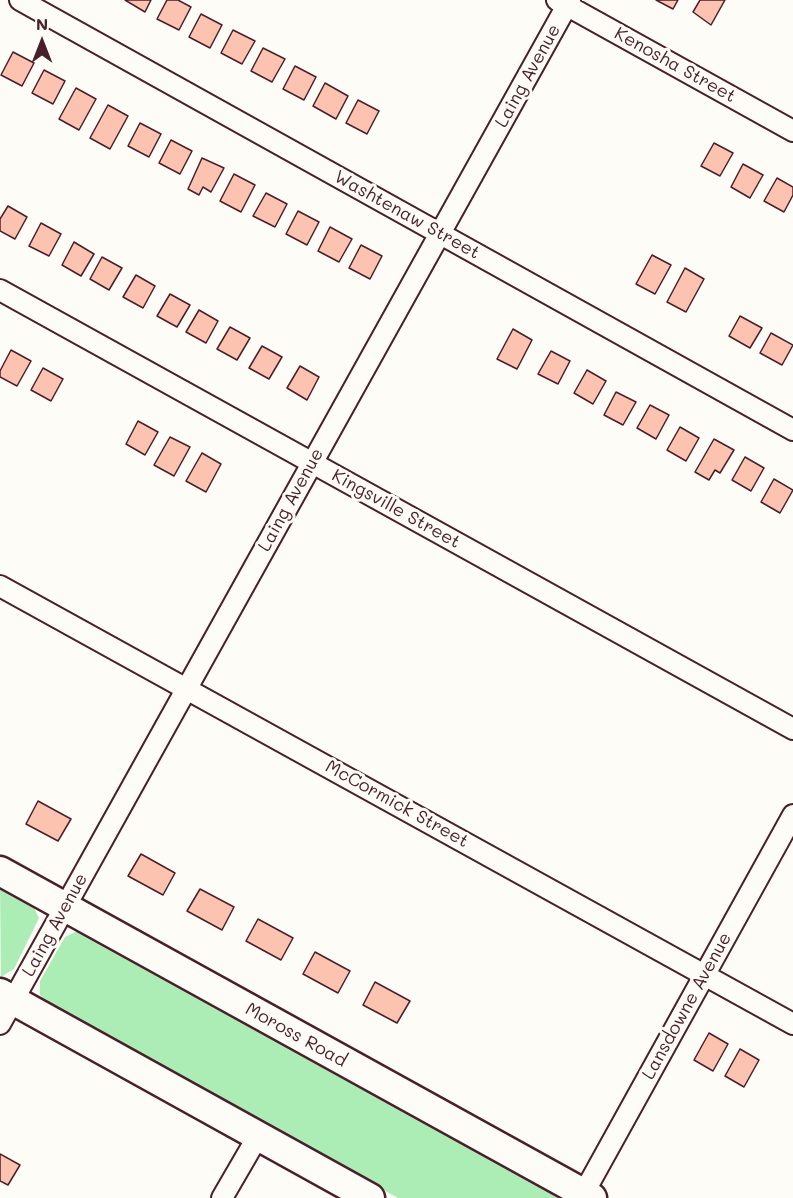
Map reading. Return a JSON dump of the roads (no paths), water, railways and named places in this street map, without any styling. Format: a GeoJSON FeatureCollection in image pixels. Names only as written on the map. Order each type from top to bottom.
{"type":"FeatureCollection","features":[{"type":"Feature","properties":{"kind":"main road","name":"Moross Road"},"geometry":{"type":"LineString","coordinates":[[0,872],[585,1196]]}},
{"type":"Feature","properties":{"kind":"main road"},"geometry":{"type":"LineString","coordinates":[[4,1006],[258,1136],[370,1198]]}},
{"type":"Feature","properties":{"kind":"street","name":"Washtenaw Street"},"geometry":{"type":"LineString","coordinates":[[20,0],[793,430]]}},
{"type":"Feature","properties":{"kind":"street","name":"Laing Avenue"},"geometry":{"type":"LineString","coordinates":[[4,1006],[64,907],[187,689],[440,233],[564,2]]}},
{"type":"Feature","properties":{"kind":"street","name":"Kenosha Street"},"geometry":{"type":"LineString","coordinates":[[564,2],[793,131]]}},
{"type":"Feature","properties":{"kind":"street","name":"Kingsville Street"},"geometry":{"type":"LineString","coordinates":[[0,290],[793,729]]}},
{"type":"Feature","properties":{"kind":"street","name":"McCormick Street"},"geometry":{"type":"LineString","coordinates":[[0,586],[793,1024]]}},
{"type":"Feature","properties":{"kind":"street","name":"Lansdowne Avenue"},"geometry":{"type":"LineString","coordinates":[[585,1196],[704,973],[793,815]]}},
{"type":"Feature","properties":{"kind":"street"},"geometry":{"type":"LineString","coordinates":[[222,1198],[258,1136]]}}]}
